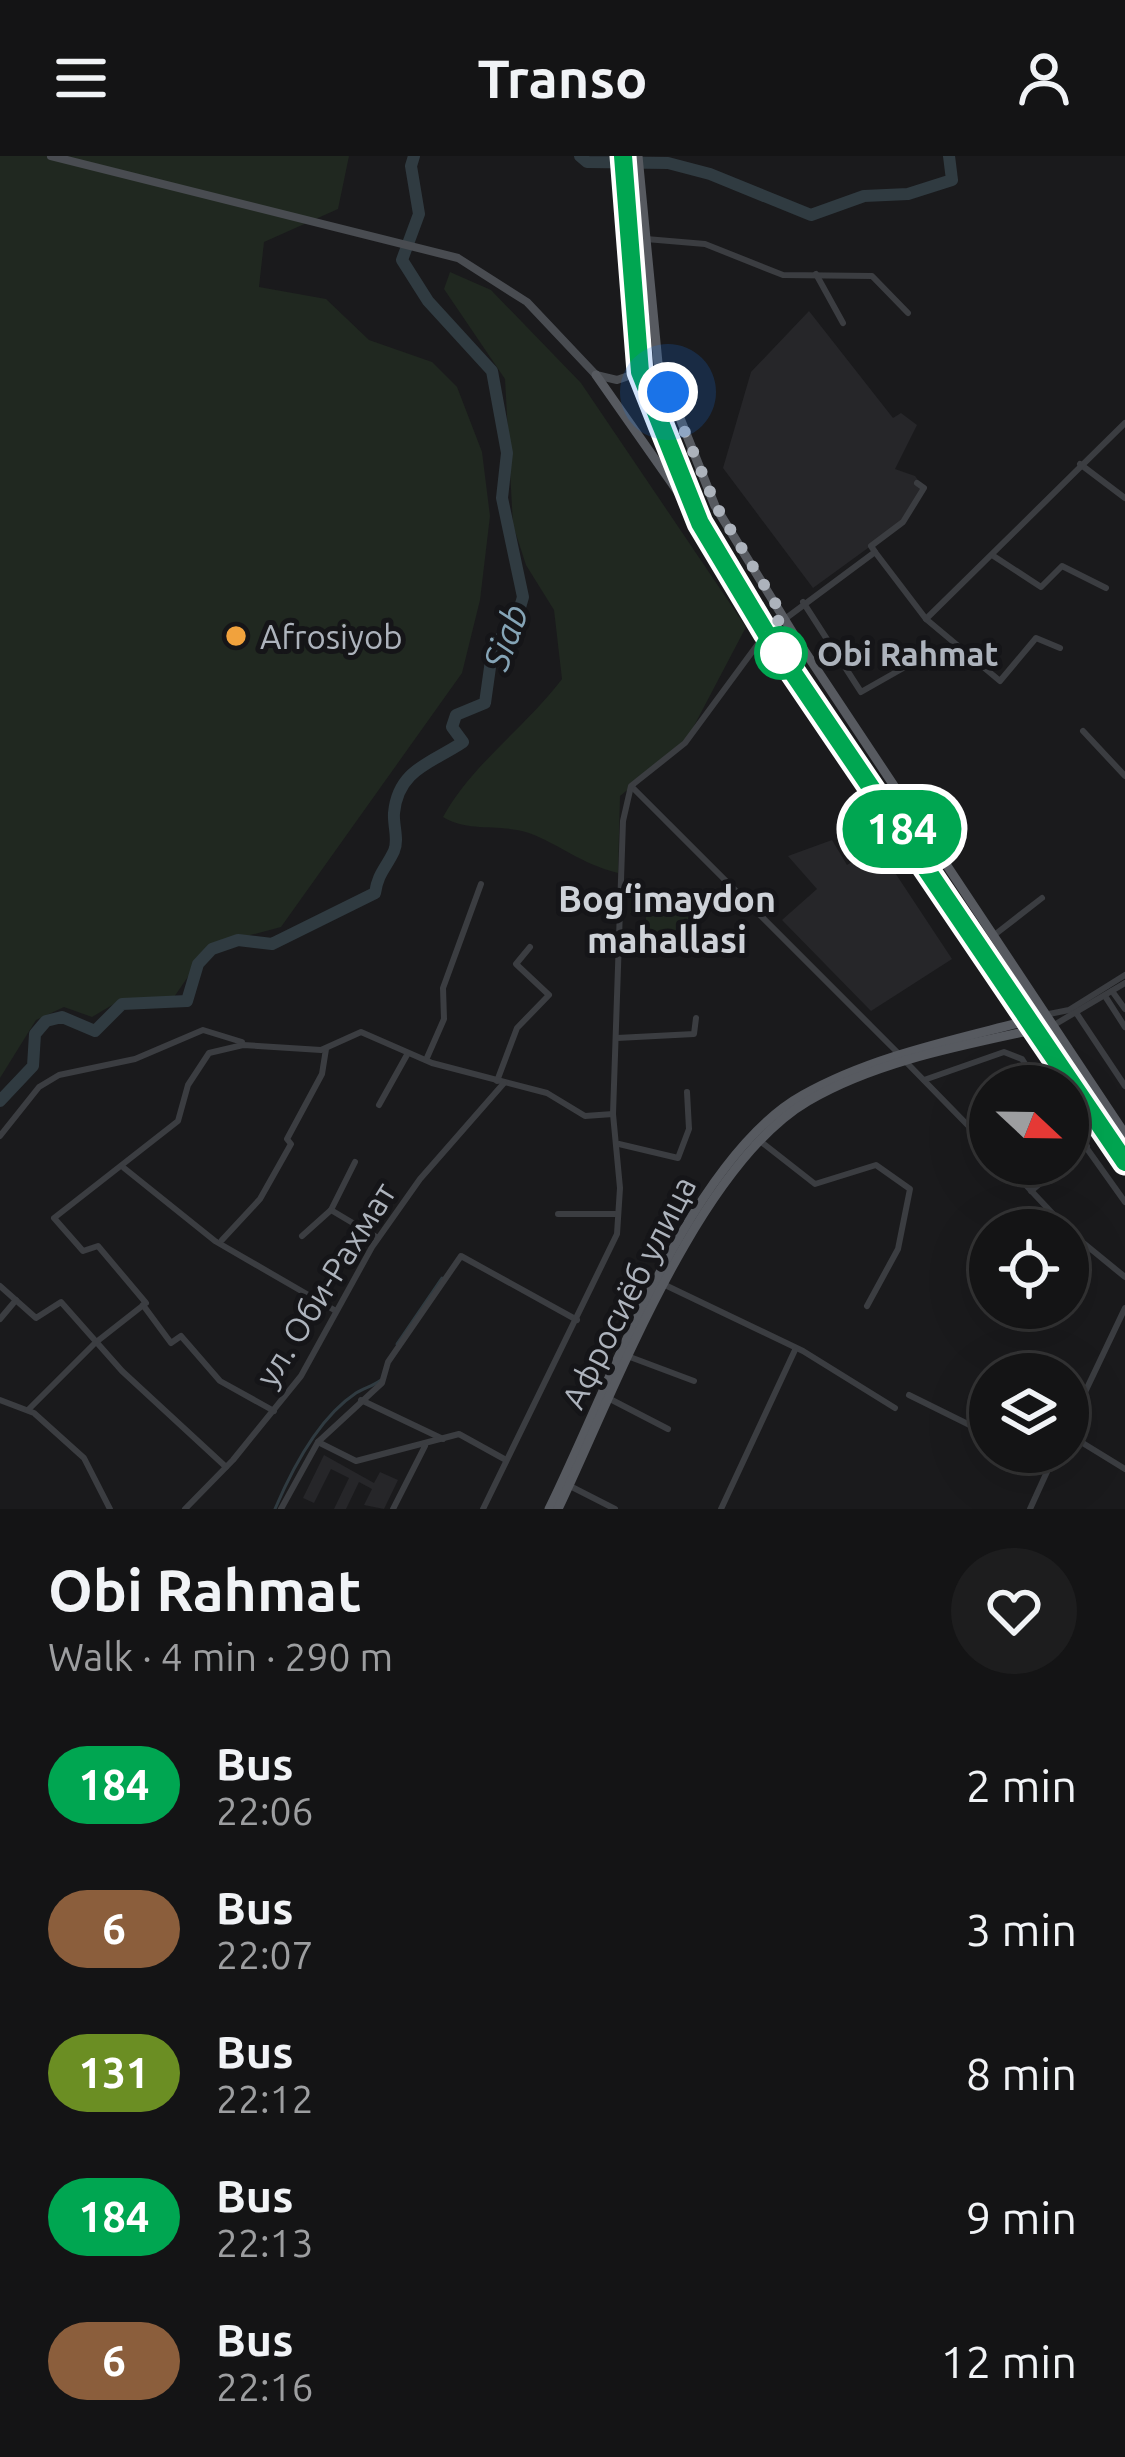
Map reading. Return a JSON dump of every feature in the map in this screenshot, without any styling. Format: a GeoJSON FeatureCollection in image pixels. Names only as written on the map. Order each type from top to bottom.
{"type":"FeatureCollection","features":[{"type":"Feature","properties":{"kind":"main road"},"geometry":{"type":"LineString","coordinates":[[623,156],[640,372],[700,523]]}},
{"type":"Feature","properties":{"kind":"main road"},"geometry":{"type":"LineString","coordinates":[[638,156],[658,363],[716,506],[783,616],[1125,1134]]}},
{"type":"Feature","properties":{"kind":"main road"},"geometry":{"type":"LineString","coordinates":[[640,372],[658,363]]}},
{"type":"Feature","properties":{"kind":"main road"},"geometry":{"type":"LineString","coordinates":[[596,375],[700,523],[766,633],[1125,1162]]}},
{"type":"Feature","properties":{"kind":"main road","name":"Афросиёб улица"},"geometry":{"type":"LineString","coordinates":[[554,1509],[712,1183],[776,1113],[805,1093],[904,1059],[1047,1021]]}},
{"type":"Feature","properties":{"kind":"main road","name":"Афросиёб улица"},"geometry":{"type":"LineString","coordinates":[[566,1484],[665,1285],[721,1190],[760,1141],[808,1101],[904,1059]]}},
{"type":"Feature","properties":{"kind":"street"},"geometry":{"type":"LineString","coordinates":[[51,156],[458,259],[508,289],[548,321],[596,375],[617,380],[640,372]]}},
{"type":"Feature","properties":{"kind":"street"},"geometry":{"type":"LineString","coordinates":[[646,239],[705,244],[783,274],[872,276],[883,281],[908,313]]}},
{"type":"Feature","properties":{"kind":"street"},"geometry":{"type":"LineString","coordinates":[[816,274],[842,323]]}},
{"type":"Feature","properties":{"kind":"street"},"geometry":{"type":"LineString","coordinates":[[926,619],[1125,423]]}},
{"type":"Feature","properties":{"kind":"street"},"geometry":{"type":"LineString","coordinates":[[1080,464],[1125,498]]}},
{"type":"Feature","properties":{"kind":"street"},"geometry":{"type":"LineString","coordinates":[[917,483],[924,488],[902,522],[871,546],[926,619],[1000,682],[1036,638],[1060,648]]}},
{"type":"Feature","properties":{"kind":"street"},"geometry":{"type":"LineString","coordinates":[[483,1509],[617,1234],[619,1144],[614,1114],[622,821],[631,785],[685,743],[783,616],[875,552]]}},
{"type":"Feature","properties":{"kind":"street"},"geometry":{"type":"LineString","coordinates":[[992,555],[1041,587],[1062,566],[1106,588]]}},
{"type":"Feature","properties":{"kind":"street"},"geometry":{"type":"LineString","coordinates":[[803,602],[861,692],[935,650]]}},
{"type":"Feature","properties":{"kind":"street"},"geometry":{"type":"LineString","coordinates":[[1083,731],[1125,776]]}},
{"type":"Feature","properties":{"kind":"street"},"geometry":{"type":"LineString","coordinates":[[631,785],[969,1127]]}},
{"type":"Feature","properties":{"kind":"street"},"geometry":{"type":"LineString","coordinates":[[426,1060],[445,1018],[443,988],[481,884]]}},
{"type":"Feature","properties":{"kind":"street"},"geometry":{"type":"LineString","coordinates":[[993,937],[1042,898]]}},
{"type":"Feature","properties":{"kind":"street","name":"ул. Оби-Рахмат"},"geometry":{"type":"LineString","coordinates":[[185,1509],[301,1376],[378,1238],[500,1082],[517,1028],[549,995],[516,964],[530,946]]}},
{"type":"Feature","properties":{"kind":"street"},"geometry":{"type":"LineString","coordinates":[[1047,1021],[1125,979]]}},
{"type":"Feature","properties":{"kind":"street"},"geometry":{"type":"LineString","coordinates":[[1047,1021],[1077,1014],[1125,979]]}},
{"type":"Feature","properties":{"kind":"street"},"geometry":{"type":"LineString","coordinates":[[1108,993],[1125,1009]]}},
{"type":"Feature","properties":{"kind":"street"},"geometry":{"type":"LineString","coordinates":[[1108,993],[1125,1027]]}},
{"type":"Feature","properties":{"kind":"street"},"geometry":{"type":"LineString","coordinates":[[1077,1014],[1125,1086]]}},
{"type":"Feature","properties":{"kind":"street"},"geometry":{"type":"LineString","coordinates":[[617,1038],[694,1034],[696,1018]]}},
{"type":"Feature","properties":{"kind":"street"},"geometry":{"type":"LineString","coordinates":[[0,1136],[39,1087],[58,1075],[135,1059],[203,1030],[251,1045]]}},
{"type":"Feature","properties":{"kind":"street"},"geometry":{"type":"LineString","coordinates":[[0,1400],[24,1414],[95,1343],[142,1305],[145,1298],[98,1246],[83,1251],[54,1218],[124,1168],[178,1121],[188,1085],[209,1052],[251,1045],[326,1049],[355,1032],[426,1060],[547,1093],[585,1116],[614,1114]]}},
{"type":"Feature","properties":{"kind":"street"},"geometry":{"type":"LineString","coordinates":[[221,1241],[273,1180],[291,1144],[287,1139],[322,1075],[326,1049]]}},
{"type":"Feature","properties":{"kind":"street"},"geometry":{"type":"LineString","coordinates":[[923,1080],[1004,1052],[1026,1065]]}},
{"type":"Feature","properties":{"kind":"street"},"geometry":{"type":"LineString","coordinates":[[379,1105],[407,1053]]}},
{"type":"Feature","properties":{"kind":"street"},"geometry":{"type":"LineString","coordinates":[[619,1144],[678,1159],[689,1129],[687,1092]]}},
{"type":"Feature","properties":{"kind":"street"},"geometry":{"type":"LineString","coordinates":[[1089,1139],[1099,1129]]}},
{"type":"Feature","properties":{"kind":"street"},"geometry":{"type":"LineString","coordinates":[[760,1141],[815,1184],[847,1170],[876,1165],[910,1189],[898,1249],[867,1306]]}},
{"type":"Feature","properties":{"kind":"street"},"geometry":{"type":"LineString","coordinates":[[1089,1149],[1125,1202]]}},
{"type":"Feature","properties":{"kind":"street"},"geometry":{"type":"LineString","coordinates":[[302,1236],[331,1210],[355,1162]]}},
{"type":"Feature","properties":{"kind":"street"},"geometry":{"type":"LineString","coordinates":[[124,1168],[179,1217],[274,1279],[336,1311]]}},
{"type":"Feature","properties":{"kind":"street"},"geometry":{"type":"LineString","coordinates":[[1025,1185],[1125,1277]]}},
{"type":"Feature","properties":{"kind":"street"},"geometry":{"type":"LineString","coordinates":[[1030,1191],[1037,1185]]}},
{"type":"Feature","properties":{"kind":"street"},"geometry":{"type":"LineString","coordinates":[[331,1210],[378,1238]]}},
{"type":"Feature","properties":{"kind":"street"},"geometry":{"type":"LineString","coordinates":[[558,1214],[619,1214]]}},
{"type":"Feature","properties":{"kind":"street"},"geometry":{"type":"LineString","coordinates":[[281,1509],[318,1442],[382,1383],[388,1362],[460,1256],[577,1320]]}},
{"type":"Feature","properties":{"kind":"street"},"geometry":{"type":"LineString","coordinates":[[665,1285],[795,1350],[895,1408]]}},
{"type":"Feature","properties":{"kind":"street"},"geometry":{"type":"LineString","coordinates":[[0,1286],[36,1318],[62,1302],[95,1343],[226,1467]]}},
{"type":"Feature","properties":{"kind":"street"},"geometry":{"type":"LineString","coordinates":[[0,1318],[16,1300]]}},
{"type":"Feature","properties":{"kind":"street"},"geometry":{"type":"LineString","coordinates":[[142,1305],[171,1343],[181,1336],[220,1382],[274,1411]]}},
{"type":"Feature","properties":{"kind":"street"},"geometry":{"type":"LineString","coordinates":[[1089,1386],[1125,1308]]}},
{"type":"Feature","properties":{"kind":"street"},"geometry":{"type":"LineString","coordinates":[[721,1509],[795,1350]]}},
{"type":"Feature","properties":{"kind":"street"},"geometry":{"type":"LineString","coordinates":[[631,1357],[694,1381]]}},
{"type":"Feature","properties":{"kind":"street"},"geometry":{"type":"LineString","coordinates":[[909,1395],[969,1425]]}},
{"type":"Feature","properties":{"kind":"street"},"geometry":{"type":"LineString","coordinates":[[362,1400],[443,1439]]}},
{"type":"Feature","properties":{"kind":"street"},"geometry":{"type":"LineString","coordinates":[[610,1400],[668,1429]]}},
{"type":"Feature","properties":{"kind":"street"},"geometry":{"type":"LineString","coordinates":[[28,1410],[84,1459],[110,1509]]}},
{"type":"Feature","properties":{"kind":"street"},"geometry":{"type":"LineString","coordinates":[[318,1442],[356,1461],[459,1434],[506,1460]]}},
{"type":"Feature","properties":{"kind":"street"},"geometry":{"type":"LineString","coordinates":[[1089,1445],[1125,1469]]}},
{"type":"Feature","properties":{"kind":"street"},"geometry":{"type":"LineString","coordinates":[[393,1509],[425,1446]]}},
{"type":"Feature","properties":{"kind":"street"},"geometry":{"type":"LineString","coordinates":[[1030,1509],[1046,1473]]}},
{"type":"Feature","properties":{"kind":"street"},"geometry":{"type":"LineString","coordinates":[[566,1484],[615,1509]]}},
{"type":"Feature","properties":{"kind":"shaded area","name":"Afrosiyob"},"geometry":{"type":"Polygon","coordinates":[[[0,156],[349,156],[338,209],[264,242],[259,287],[326,299],[369,340],[432,362],[457,387],[482,452],[490,516],[480,600],[462,673],[281,927],[209,946],[172,1000],[124,998],[92,1017],[64,1007],[36,1020],[0,1078],[0,156]]]}},
{"type":"Feature","properties":{"kind":"shaded area"},"geometry":{"type":"Polygon","coordinates":[[[450,272],[491,290],[581,383],[746,627],[685,743],[620,796],[618,873],[529,833],[463,825],[443,817],[469,780],[562,679],[554,610],[526,565],[513,525],[505,379],[444,289],[450,272]]]}},
{"type":"Feature","properties":{"kind":"shaded area"},"geometry":{"type":"Polygon","coordinates":[[[809,311],[893,418],[901,413],[917,425],[895,469],[915,476],[924,488],[901,524],[813,588],[723,468],[751,372],[809,311]]]}},
{"type":"Feature","properties":{"kind":"shaded area"},"geometry":{"type":"Polygon","coordinates":[[[832,840],[847,865],[878,847],[952,959],[871,1011],[782,920],[817,889],[788,856],[832,840]]]}},
{"type":"Feature","properties":{"kind":"shaded area"},"geometry":{"type":"Polygon","coordinates":[[[630,887],[670,896],[699,920],[676,930],[667,945],[634,955],[630,932],[646,929],[646,914],[630,913],[630,887]]]}},
{"type":"Feature","properties":{"kind":"shaded area"},"geometry":{"type":"Polygon","coordinates":[[[324,1455],[374,1483],[380,1472],[398,1480],[384,1509],[364,1505],[372,1489],[359,1482],[346,1509],[334,1509],[349,1478],[331,1469],[314,1503],[303,1498],[324,1455]]]}},
{"type":"Feature","properties":{"kind":"waterway","name":"Siab"},"geometry":{"type":"LineString","coordinates":[[0,1101],[33,1066],[35,1034],[46,1021],[62,1017],[95,1031],[122,1004],[187,1001],[198,964],[212,949],[238,940],[272,944],[375,893],[395,847],[394,813],[402,786],[418,769],[463,742],[452,727],[456,715],[485,703],[493,646],[516,621],[523,597],[502,498],[507,453],[492,371],[428,301],[402,260],[419,214],[411,166],[414,156]]}},
{"type":"Feature","properties":{"kind":"waterway","name":"Siab"},"geometry":{"type":"LineString","coordinates":[[580,156],[587,162],[668,163],[710,174],[811,215],[864,196],[908,194],[952,180],[949,156]]}},
{"type":"Feature","properties":{"kind":"waterway"},"geometry":{"type":"LineString","coordinates":[[397,1344],[442,1278]]}},
{"type":"Feature","properties":{"kind":"waterway"},"geometry":{"type":"LineString","coordinates":[[275,1509],[318,1430],[342,1404],[381,1380]]}},
{"type":"Feature","properties":{"kind":"bus line","name":"184"},"geometry":{"type":"LineString","coordinates":[[623,156],[640,372],[700,523],[766,633],[935,875],[1125,1162]]}},
{"type":"Feature","properties":{"kind":"place","name":"Afrosiyob"},"geometry":{"type":"Point","coordinates":[236,636]}},
{"type":"Feature","properties":{"kind":"place","name":"Obi Rahmat"},"geometry":{"type":"Point","coordinates":[781,653]}},
{"type":"Feature","properties":{"kind":"district","name":"Bog‘imaydon mahallasi"},"geometry":{"type":"Point","coordinates":[667,918]}},
{"type":"Feature","properties":{"kind":"route"},"geometry":{"type":"LineString","coordinates":[[668,392],[716,506],[783,616],[766,633],[781,653]]}}]}
